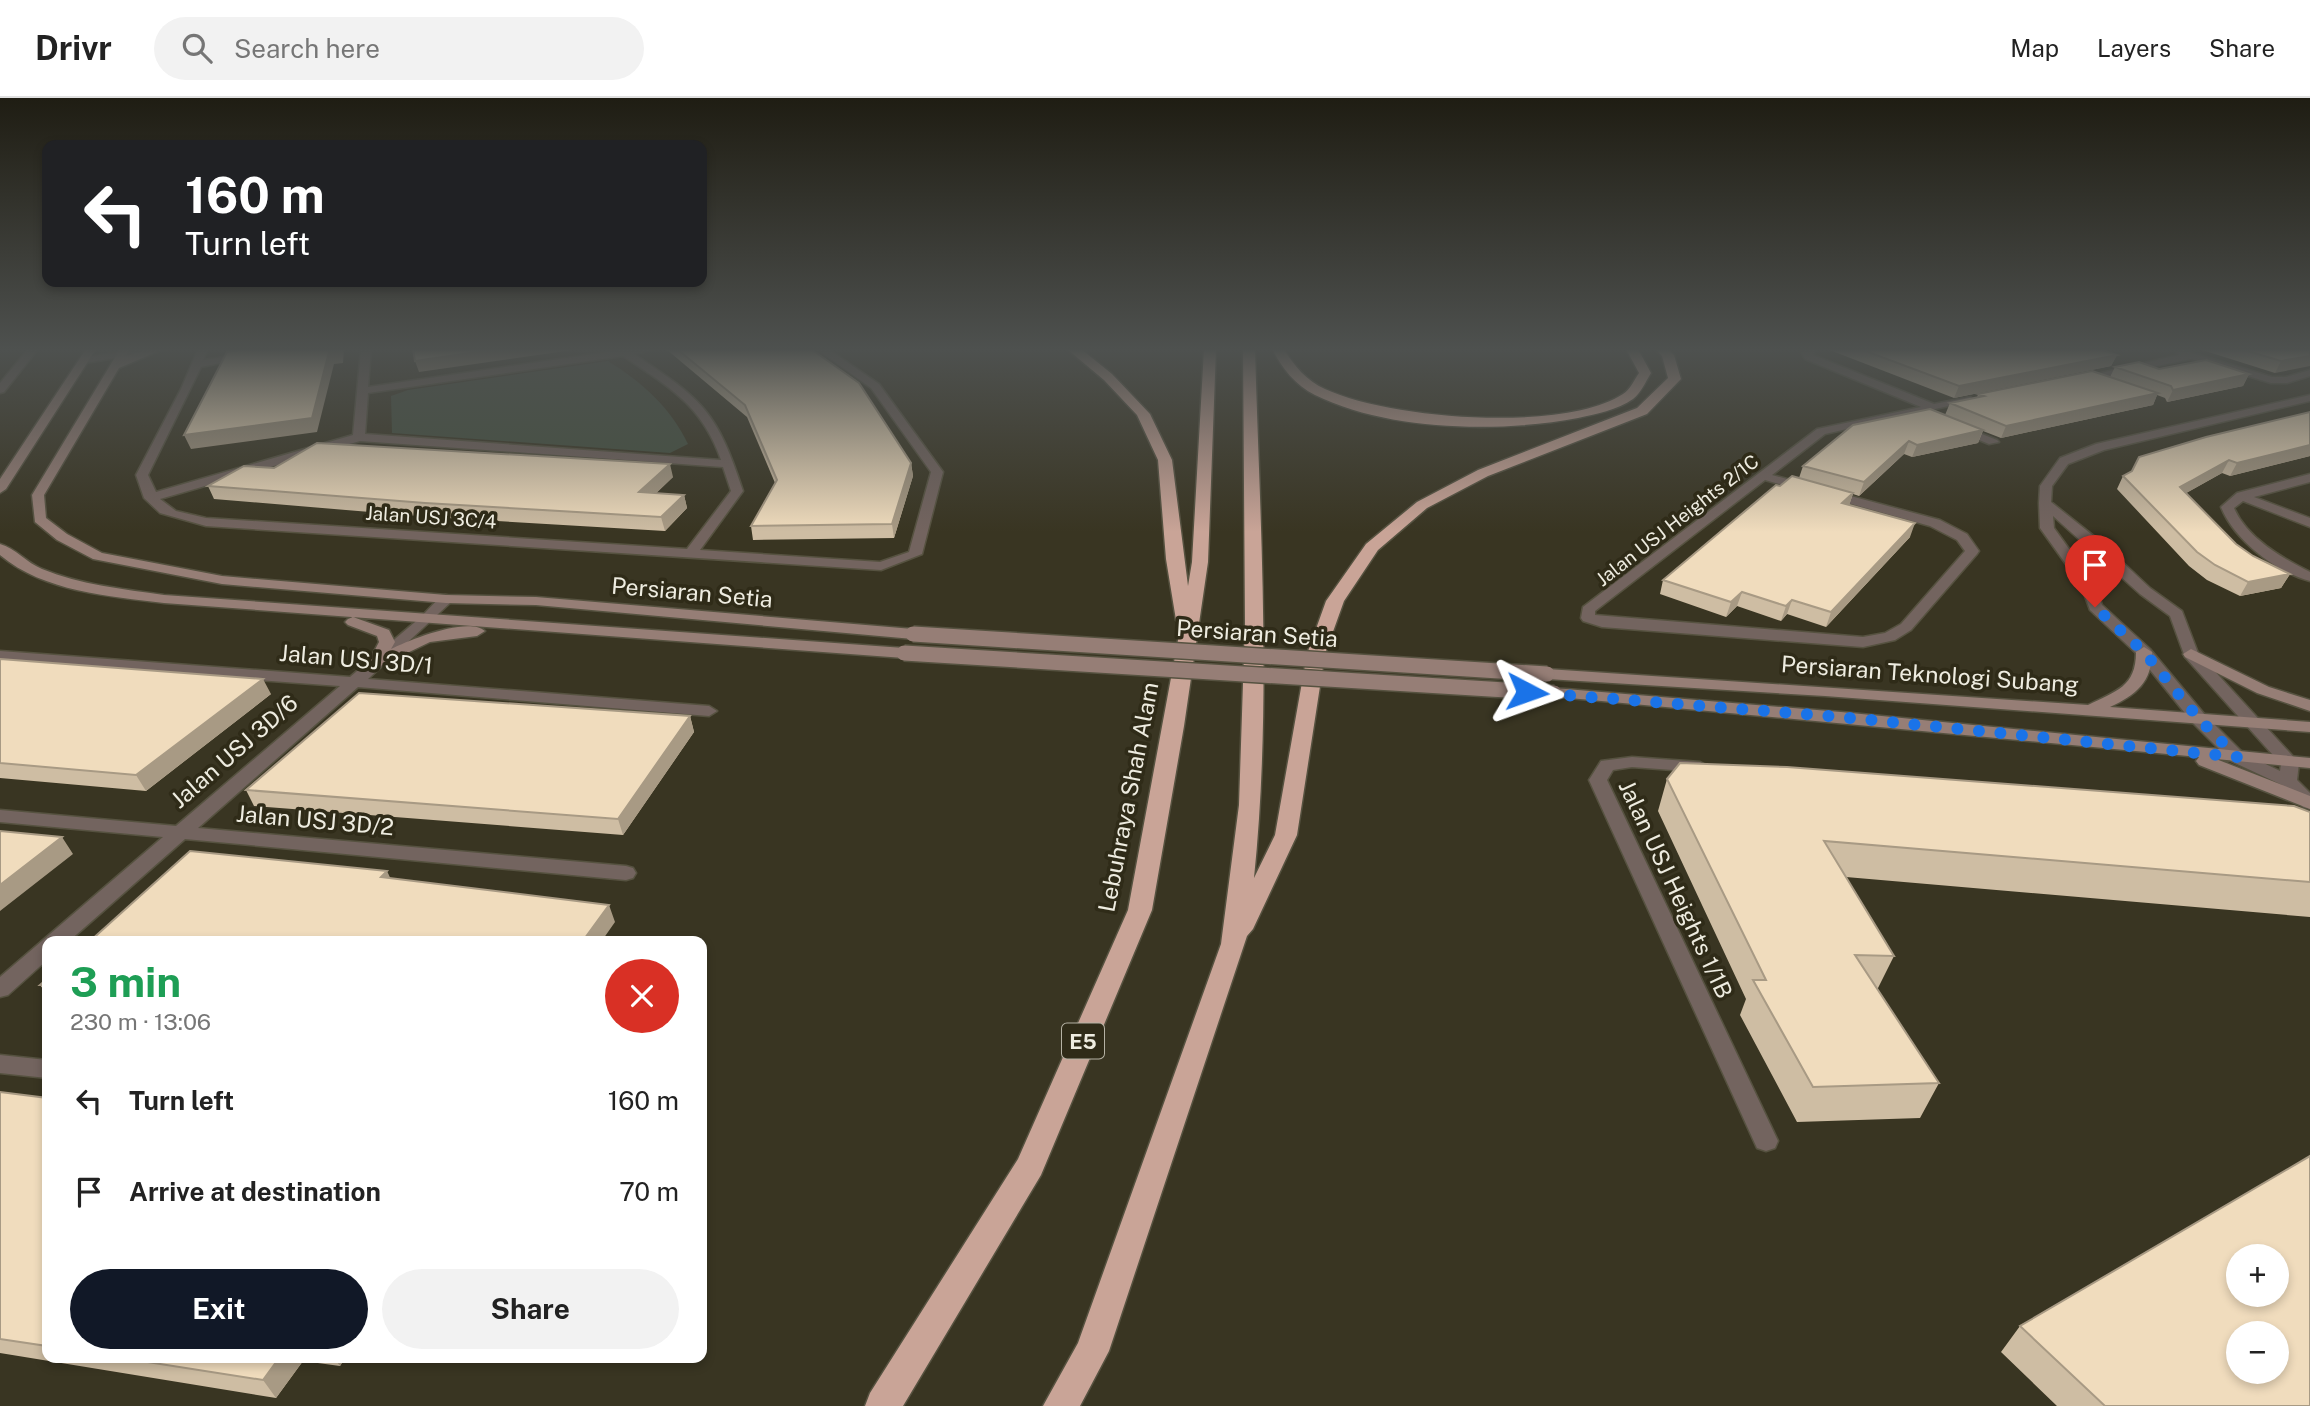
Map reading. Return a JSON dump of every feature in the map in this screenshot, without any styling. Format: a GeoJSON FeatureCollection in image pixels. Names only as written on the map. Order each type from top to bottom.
{"type":"FeatureCollection","features":[{"type":"Feature","properties":{"kind":"highway"},"geometry":{"type":"LineString","coordinates":[[1139,410],[1165,460],[1174,559],[1188,640]]}},
{"type":"Feature","properties":{"kind":"highway","name":"Lebuhraya Shah Alam"},"geometry":{"type":"LineString","coordinates":[[883,1406],[1030,1166],[1140,910],[1200,562],[1207,410]]}},
{"type":"Feature","properties":{"kind":"highway"},"geometry":{"type":"LineString","coordinates":[[1234,944],[1251,791],[1254,623],[1250,410]]}},
{"type":"Feature","properties":{"kind":"highway"},"geometry":{"type":"LineString","coordinates":[[1371,410],[1461,422],[1510,422],[1584,415],[1596,410]]}},
{"type":"Feature","properties":{"kind":"highway"},"geometry":{"type":"LineString","coordinates":[[1062,1406],[1092,1351],[1234,944],[1286,835],[1320,643],[1335,601],[1372,547],[1422,505],[1483,473],[1643,410]]}},
{"type":"Feature","properties":{"kind":"main road"},"geometry":{"type":"LineString","coordinates":[[0,489],[51,410]]}},
{"type":"Feature","properties":{"kind":"main road","name":"Persiaran Setia"},"geometry":{"type":"LineString","coordinates":[[88,410],[38,495],[40,519],[62,537],[98,556],[222,580],[446,599],[536,601],[913,634],[1547,674]]}},
{"type":"Feature","properties":{"kind":"main road","name":"Persiaran Setia"},"geometry":{"type":"LineString","coordinates":[[0,548],[13,562],[79,586],[164,599],[904,653],[1553,693],[2147,746]]}},
{"type":"Feature","properties":{"kind":"main road"},"geometry":{"type":"LineString","coordinates":[[313,611],[384,633],[387,642],[376,663]]}},
{"type":"Feature","properties":{"kind":"main road"},"geometry":{"type":"LineString","coordinates":[[376,663],[426,638],[515,626]]}},
{"type":"Feature","properties":{"kind":"main road"},"geometry":{"type":"LineString","coordinates":[[2090,711],[2136,685],[2146,668],[2144,652]]}},
{"type":"Feature","properties":{"kind":"main road"},"geometry":{"type":"LineString","coordinates":[[2191,654],[2263,690],[2310,706]]}},
{"type":"Feature","properties":{"kind":"main road","name":"Persiaran Teknologi Subang"},"geometry":{"type":"LineString","coordinates":[[1547,674],[2310,727]]}},
{"type":"Feature","properties":{"kind":"main road"},"geometry":{"type":"LineString","coordinates":[[2147,746],[2237,757]]}},
{"type":"Feature","properties":{"kind":"main road"},"geometry":{"type":"LineString","coordinates":[[2147,746],[2214,763],[2310,803]]}},
{"type":"Feature","properties":{"kind":"main road"},"geometry":{"type":"LineString","coordinates":[[2289,772],[2310,764]]}},
{"type":"Feature","properties":{"kind":"street"},"geometry":{"type":"LineString","coordinates":[[174,410],[142,475],[150,498],[359,437],[729,464]]}},
{"type":"Feature","properties":{"kind":"street"},"geometry":{"type":"LineString","coordinates":[[359,437],[361,410]]}},
{"type":"Feature","properties":{"kind":"street"},"geometry":{"type":"LineString","coordinates":[[691,553],[737,491],[729,464],[705,416],[698,410]]}},
{"type":"Feature","properties":{"kind":"street","name":"Jalan USJ 3C/4"},"geometry":{"type":"LineString","coordinates":[[150,498],[159,509],[206,522],[881,566],[915,554],[937,472],[893,410]]}},
{"type":"Feature","properties":{"kind":"street"},"geometry":{"type":"LineString","coordinates":[[1917,410],[1993,442]]}},
{"type":"Feature","properties":{"kind":"street","name":"Jalan USJ Heights 2/1C"},"geometry":{"type":"LineString","coordinates":[[1763,476],[1935,523],[1962,537],[1972,551],[1906,627],[1890,637],[1863,642],[1602,622],[1588,618],[1588,610],[1821,431],[1917,410]]}},
{"type":"Feature","properties":{"kind":"street"},"geometry":{"type":"LineString","coordinates":[[2258,410],[2100,447],[2064,461],[2046,486],[2047,528],[2088,585],[2095,607],[2144,652],[2199,719],[2237,757],[2289,772]]}},
{"type":"Feature","properties":{"kind":"street"},"geometry":{"type":"LineString","coordinates":[[2310,478],[2241,496],[2227,507],[2230,519],[2285,565],[2310,577]]}},
{"type":"Feature","properties":{"kind":"street"},"geometry":{"type":"LineString","coordinates":[[2241,496],[2310,523]]}},
{"type":"Feature","properties":{"kind":"street"},"geometry":{"type":"LineString","coordinates":[[2045,503],[2095,544],[2145,591],[2177,614],[2191,654],[2253,723],[2310,803]]}},
{"type":"Feature","properties":{"kind":"street","name":"Jalan USJ 3D/6"},"geometry":{"type":"LineString","coordinates":[[61,936],[426,620],[446,599]]}},
{"type":"Feature","properties":{"kind":"street","name":"Jalan USJ 3D/1"},"geometry":{"type":"LineString","coordinates":[[0,656],[709,711]]}},
{"type":"Feature","properties":{"kind":"street","name":"Jalan USJ Heights 1/1B"},"geometry":{"type":"LineString","coordinates":[[1715,769],[1632,762],[1607,765],[1598,780],[1766,1141]]}},
{"type":"Feature","properties":{"kind":"street"},"geometry":{"type":"LineString","coordinates":[[2282,811],[2310,813]]}},
{"type":"Feature","properties":{"kind":"street","name":"Jalan USJ 3D/2"},"geometry":{"type":"LineString","coordinates":[[0,816],[626,873]]}},
{"type":"Feature","properties":{"kind":"street"},"geometry":{"type":"LineString","coordinates":[[0,989],[42,952]]}},
{"type":"Feature","properties":{"kind":"street"},"geometry":{"type":"LineString","coordinates":[[0,1064],[42,1068]]}},
{"type":"Feature","properties":{"kind":"green space"},"geometry":{"type":"Polygon","coordinates":[[[391,410],[666,410],[688,444],[670,453],[392,433],[391,410]]]}},
{"type":"Feature","properties":{"kind":"building"},"geometry":{"type":"Polygon","coordinates":[[[197,410],[314,410],[312,418],[184,435],[197,410]]]}},
{"type":"Feature","properties":{"kind":"building"},"geometry":{"type":"Polygon","coordinates":[[[747,410],[877,410],[911,463],[892,524],[751,526],[777,480],[747,410]]]}},
{"type":"Feature","properties":{"kind":"building"},"geometry":{"type":"Polygon","coordinates":[[[1933,410],[1983,430],[1917,445],[1909,441],[1864,482],[1803,466],[1853,425],[1933,410]]]}},
{"type":"Feature","properties":{"kind":"building"},"geometry":{"type":"Polygon","coordinates":[[[1967,410],[2080,410],[2006,426],[1967,410]]]}},
{"type":"Feature","properties":{"kind":"building"},"geometry":{"type":"Polygon","coordinates":[[[2310,412],[2310,445],[2237,463],[2229,460],[2180,487],[2236,544],[2253,556],[2290,574],[2248,582],[2215,565],[2197,552],[2123,476],[2132,471],[2139,457],[2206,437],[2310,412]]]}},
{"type":"Feature","properties":{"kind":"building"},"geometry":{"type":"Polygon","coordinates":[[[317,443],[670,464],[639,492],[684,495],[661,517],[425,503],[208,486],[244,466],[274,468],[317,443]]]}},
{"type":"Feature","properties":{"kind":"building"},"geometry":{"type":"Polygon","coordinates":[[[1792,476],[1853,493],[1842,503],[1915,523],[1831,612],[1792,600],[1786,606],[1742,592],[1731,602],[1663,580],[1776,485],[1780,486],[1792,476]]]}},
{"type":"Feature","properties":{"kind":"building"},"geometry":{"type":"Polygon","coordinates":[[[0,659],[263,679],[136,775],[0,763],[0,659]]]}},
{"type":"Feature","properties":{"kind":"building"},"geometry":{"type":"Polygon","coordinates":[[[359,693],[690,716],[618,819],[246,790],[359,693]]]}},
{"type":"Feature","properties":{"kind":"building"},"geometry":{"type":"Polygon","coordinates":[[[1680,763],[1787,767],[2294,806],[2310,812],[2310,882],[1824,841],[1894,956],[1855,955],[1939,1083],[1813,1087],[1753,980],[1766,980],[1667,779],[1680,763]]]}},
{"type":"Feature","properties":{"kind":"building"},"geometry":{"type":"Polygon","coordinates":[[[0,831],[62,837],[0,885],[0,831]]]}},
{"type":"Feature","properties":{"kind":"building"},"geometry":{"type":"Polygon","coordinates":[[[190,851],[387,871],[381,877],[609,905],[586,936],[96,936],[190,851]]]}},
{"type":"Feature","properties":{"kind":"building"},"geometry":{"type":"Polygon","coordinates":[[[0,1092],[42,1097],[42,1345],[0,1339],[0,1092]]]}},
{"type":"Feature","properties":{"kind":"building"},"geometry":{"type":"Polygon","coordinates":[[[2310,1156],[2310,1406],[2105,1406],[2020,1326],[2310,1156]]]}},
{"type":"Feature","properties":{"kind":"building"},"geometry":{"type":"Polygon","coordinates":[[[154,1363],[275,1363],[263,1380],[154,1363]]]}},
{"type":"Feature","properties":{"kind":"route"},"geometry":{"type":"LineString","coordinates":[[1527,692],[1841,717],[2237,757],[2199,719],[2144,652],[2095,607]]}}]}
